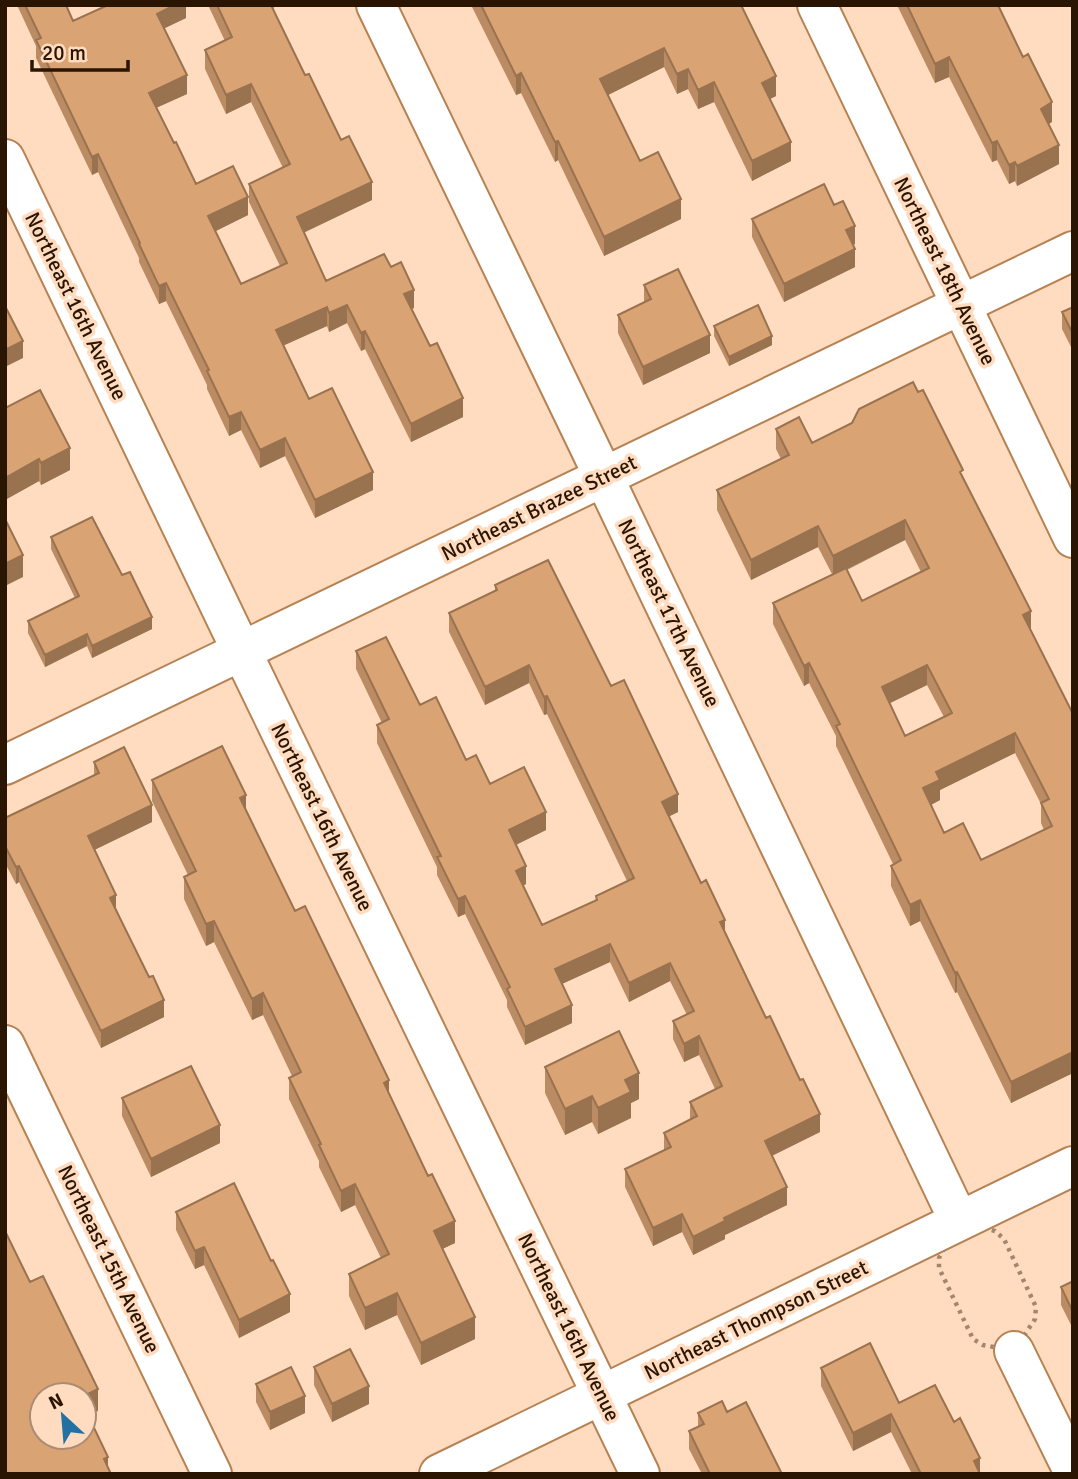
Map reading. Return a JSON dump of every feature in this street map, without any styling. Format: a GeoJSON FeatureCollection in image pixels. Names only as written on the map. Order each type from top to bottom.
{"type":"FeatureCollection","features":[{"type":"Feature","properties":{"kind":"street","name":"Northeast 17th Avenue"},"geometry":{"type":"LineString","coordinates":[[376,5],[959,1221]]}},
{"type":"Feature","properties":{"kind":"street","name":"Northeast 18th Avenue"},"geometry":{"type":"LineString","coordinates":[[817,5],[1073,538]]}},
{"type":"Feature","properties":{"kind":"street","name":"Northeast 16th Avenue"},"geometry":{"type":"LineString","coordinates":[[5,159],[640,1474]]}},
{"type":"Feature","properties":{"kind":"street","name":"Northeast Brazee Street"},"geometry":{"type":"LineString","coordinates":[[5,765],[1073,251]]}},
{"type":"Feature","properties":{"kind":"street","name":"Northeast 15th Avenue"},"geometry":{"type":"LineString","coordinates":[[5,1045],[212,1474]]}},
{"type":"Feature","properties":{"kind":"street","name":"Northeast Thompson Street"},"geometry":{"type":"LineString","coordinates":[[439,1474],[1073,1166]]}},
{"type":"Feature","properties":{"kind":"street"},"geometry":{"type":"LineString","coordinates":[[1014,1351],[1073,1471]]}},
{"type":"Feature","properties":{"kind":"path"},"geometry":{"type":"LineString","coordinates":[[959,1221],[995,1231],[1004,1239],[1036,1307],[1035,1319],[1014,1351],[984,1345],[974,1339],[939,1268],[939,1258],[959,1221]]}},
{"type":"Feature","properties":{"kind":"building"},"geometry":{"type":"Polygon","coordinates":[[[25,5],[66,5],[73,21],[108,5],[175,5],[157,14],[187,75],[149,93],[196,184],[233,166],[248,197],[208,216],[241,284],[287,263],[249,184],[290,164],[251,84],[226,95],[205,50],[232,37],[217,5],[271,5],[341,140],[349,136],[372,182],[297,217],[326,281],[384,254],[391,267],[401,262],[414,290],[404,294],[430,346],[437,343],[463,398],[411,424],[365,331],[361,333],[347,305],[329,313],[327,307],[276,330],[309,399],[332,388],[373,472],[315,500],[285,438],[260,450],[241,412],[229,417],[166,283],[159,286],[98,154],[92,157],[36,40],[41,38],[25,5]]]}},
{"type":"Feature","properties":{"kind":"building"},"geometry":{"type":"Polygon","coordinates":[[[481,5],[741,5],[776,76],[762,83],[791,142],[752,161],[714,82],[698,90],[688,69],[677,74],[664,48],[600,79],[640,161],[658,152],[681,199],[604,237],[558,141],[555,142],[521,73],[516,76],[481,5]]]}},
{"type":"Feature","properties":{"kind":"building"},"geometry":{"type":"Polygon","coordinates":[[[907,5],[998,5],[1023,57],[1028,54],[1052,102],[1041,109],[1059,145],[1017,166],[1015,162],[1009,165],[997,141],[992,143],[949,57],[935,64],[907,5]]]}},
{"type":"Feature","properties":{"kind":"building"},"geometry":{"type":"Polygon","coordinates":[[[824,184],[834,205],[843,201],[855,226],[846,230],[855,249],[784,284],[752,219],[824,184]]]}},
{"type":"Feature","properties":{"kind":"building"},"geometry":{"type":"Polygon","coordinates":[[[678,269],[710,335],[643,367],[618,315],[651,299],[644,285],[678,269]]]}},
{"type":"Feature","properties":{"kind":"building"},"geometry":{"type":"Polygon","coordinates":[[[758,305],[772,336],[729,357],[714,326],[758,305]]]}},
{"type":"Feature","properties":{"kind":"building"},"geometry":{"type":"Polygon","coordinates":[[[5,306],[23,341],[5,350],[5,306]]]}},
{"type":"Feature","properties":{"kind":"building"},"geometry":{"type":"Polygon","coordinates":[[[1073,307],[1073,334],[1062,312],[1073,307]]]}},
{"type":"Feature","properties":{"kind":"building"},"geometry":{"type":"Polygon","coordinates":[[[913,382],[918,392],[923,390],[963,470],[960,472],[1031,611],[1023,615],[1073,714],[1073,1052],[1011,1082],[920,900],[910,905],[891,866],[901,860],[836,726],[840,724],[809,663],[804,666],[773,603],[846,568],[862,601],[929,568],[905,520],[833,556],[818,526],[751,560],[717,490],[789,455],[776,429],[799,417],[812,443],[852,423],[859,409],[913,382]],[[927,665],[882,687],[905,736],[952,713],[927,665]],[[1015,733],[936,772],[940,780],[923,788],[944,833],[963,823],[981,860],[1052,826],[1041,803],[1049,799],[1015,733]]]}},
{"type":"Feature","properties":{"kind":"building"},"geometry":{"type":"Polygon","coordinates":[[[40,390],[70,448],[41,463],[39,459],[5,478],[5,408],[40,390]]]}},
{"type":"Feature","properties":{"kind":"building"},"geometry":{"type":"Polygon","coordinates":[[[92,517],[122,575],[130,572],[152,617],[92,646],[87,634],[45,655],[28,621],[79,596],[51,537],[92,517]]]}},
{"type":"Feature","properties":{"kind":"building"},"geometry":{"type":"Polygon","coordinates":[[[5,519],[23,555],[5,564],[5,519]]]}},
{"type":"Feature","properties":{"kind":"building"},"geometry":{"type":"Polygon","coordinates":[[[548,560],[611,686],[624,680],[678,794],[662,802],[701,883],[706,880],[725,920],[720,922],[766,1018],[770,1016],[800,1080],[803,1079],[820,1114],[765,1141],[787,1187],[724,1218],[725,1221],[693,1237],[682,1214],[653,1228],[625,1169],[671,1147],[664,1133],[697,1116],[690,1102],[722,1086],[699,1036],[684,1044],[673,1021],[694,1011],[670,963],[629,983],[610,944],[555,969],[572,1005],[525,1027],[507,989],[510,987],[465,896],[458,899],[437,857],[441,856],[377,725],[389,719],[356,651],[386,637],[420,705],[436,697],[466,760],[476,755],[490,784],[524,767],[546,812],[509,830],[526,866],[516,871],[542,925],[597,900],[596,896],[634,878],[547,696],[544,697],[529,665],[485,687],[449,613],[497,590],[495,585],[548,560]]]}},
{"type":"Feature","properties":{"kind":"building"},"geometry":{"type":"Polygon","coordinates":[[[222,746],[246,795],[240,798],[295,911],[305,906],[389,1080],[384,1083],[428,1176],[432,1174],[455,1221],[434,1231],[475,1317],[421,1343],[397,1293],[365,1308],[349,1274],[389,1254],[355,1184],[341,1191],[289,1078],[301,1072],[263,993],[252,999],[214,921],[206,924],[184,877],[196,871],[152,780],[222,746]]]}},
{"type":"Feature","properties":{"kind":"building"},"geometry":{"type":"Polygon","coordinates":[[[124,747],[152,805],[88,836],[116,895],[110,898],[149,977],[153,976],[164,1000],[101,1031],[19,866],[16,867],[5,846],[5,818],[99,773],[94,762],[124,747]]]}},
{"type":"Feature","properties":{"kind":"building"},"geometry":{"type":"Polygon","coordinates":[[[619,1031],[639,1073],[625,1080],[631,1092],[598,1108],[592,1096],[565,1109],[545,1067],[619,1031]]]}},
{"type":"Feature","properties":{"kind":"building"},"geometry":{"type":"Polygon","coordinates":[[[191,1066],[220,1125],[151,1159],[122,1098],[191,1066]]]}},
{"type":"Feature","properties":{"kind":"building"},"geometry":{"type":"Polygon","coordinates":[[[234,1183],[290,1294],[239,1320],[204,1247],[195,1251],[176,1212],[234,1183]]]}},
{"type":"Feature","properties":{"kind":"building"},"geometry":{"type":"Polygon","coordinates":[[[5,1231],[30,1282],[43,1276],[94,1381],[28,1381],[28,1451],[98,1451],[98,1436],[108,1457],[104,1459],[111,1474],[5,1474],[5,1231]]]}},
{"type":"Feature","properties":{"kind":"building"},"geometry":{"type":"Polygon","coordinates":[[[1073,1281],[1073,1312],[1061,1287],[1073,1281]]]}},
{"type":"Feature","properties":{"kind":"building"},"geometry":{"type":"Polygon","coordinates":[[[870,1343],[899,1403],[935,1385],[954,1422],[960,1418],[980,1458],[974,1461],[980,1474],[921,1474],[891,1414],[853,1433],[821,1368],[870,1343]]]}},
{"type":"Feature","properties":{"kind":"building"},"geometry":{"type":"Polygon","coordinates":[[[350,1349],[369,1386],[332,1404],[314,1367],[350,1349]]]}},
{"type":"Feature","properties":{"kind":"building"},"geometry":{"type":"Polygon","coordinates":[[[291,1367],[305,1396],[270,1412],[256,1384],[291,1367]]]}},
{"type":"Feature","properties":{"kind":"building"},"geometry":{"type":"Polygon","coordinates":[[[722,1401],[727,1412],[746,1402],[782,1474],[710,1474],[689,1431],[704,1424],[698,1413],[722,1401]]]}}]}
